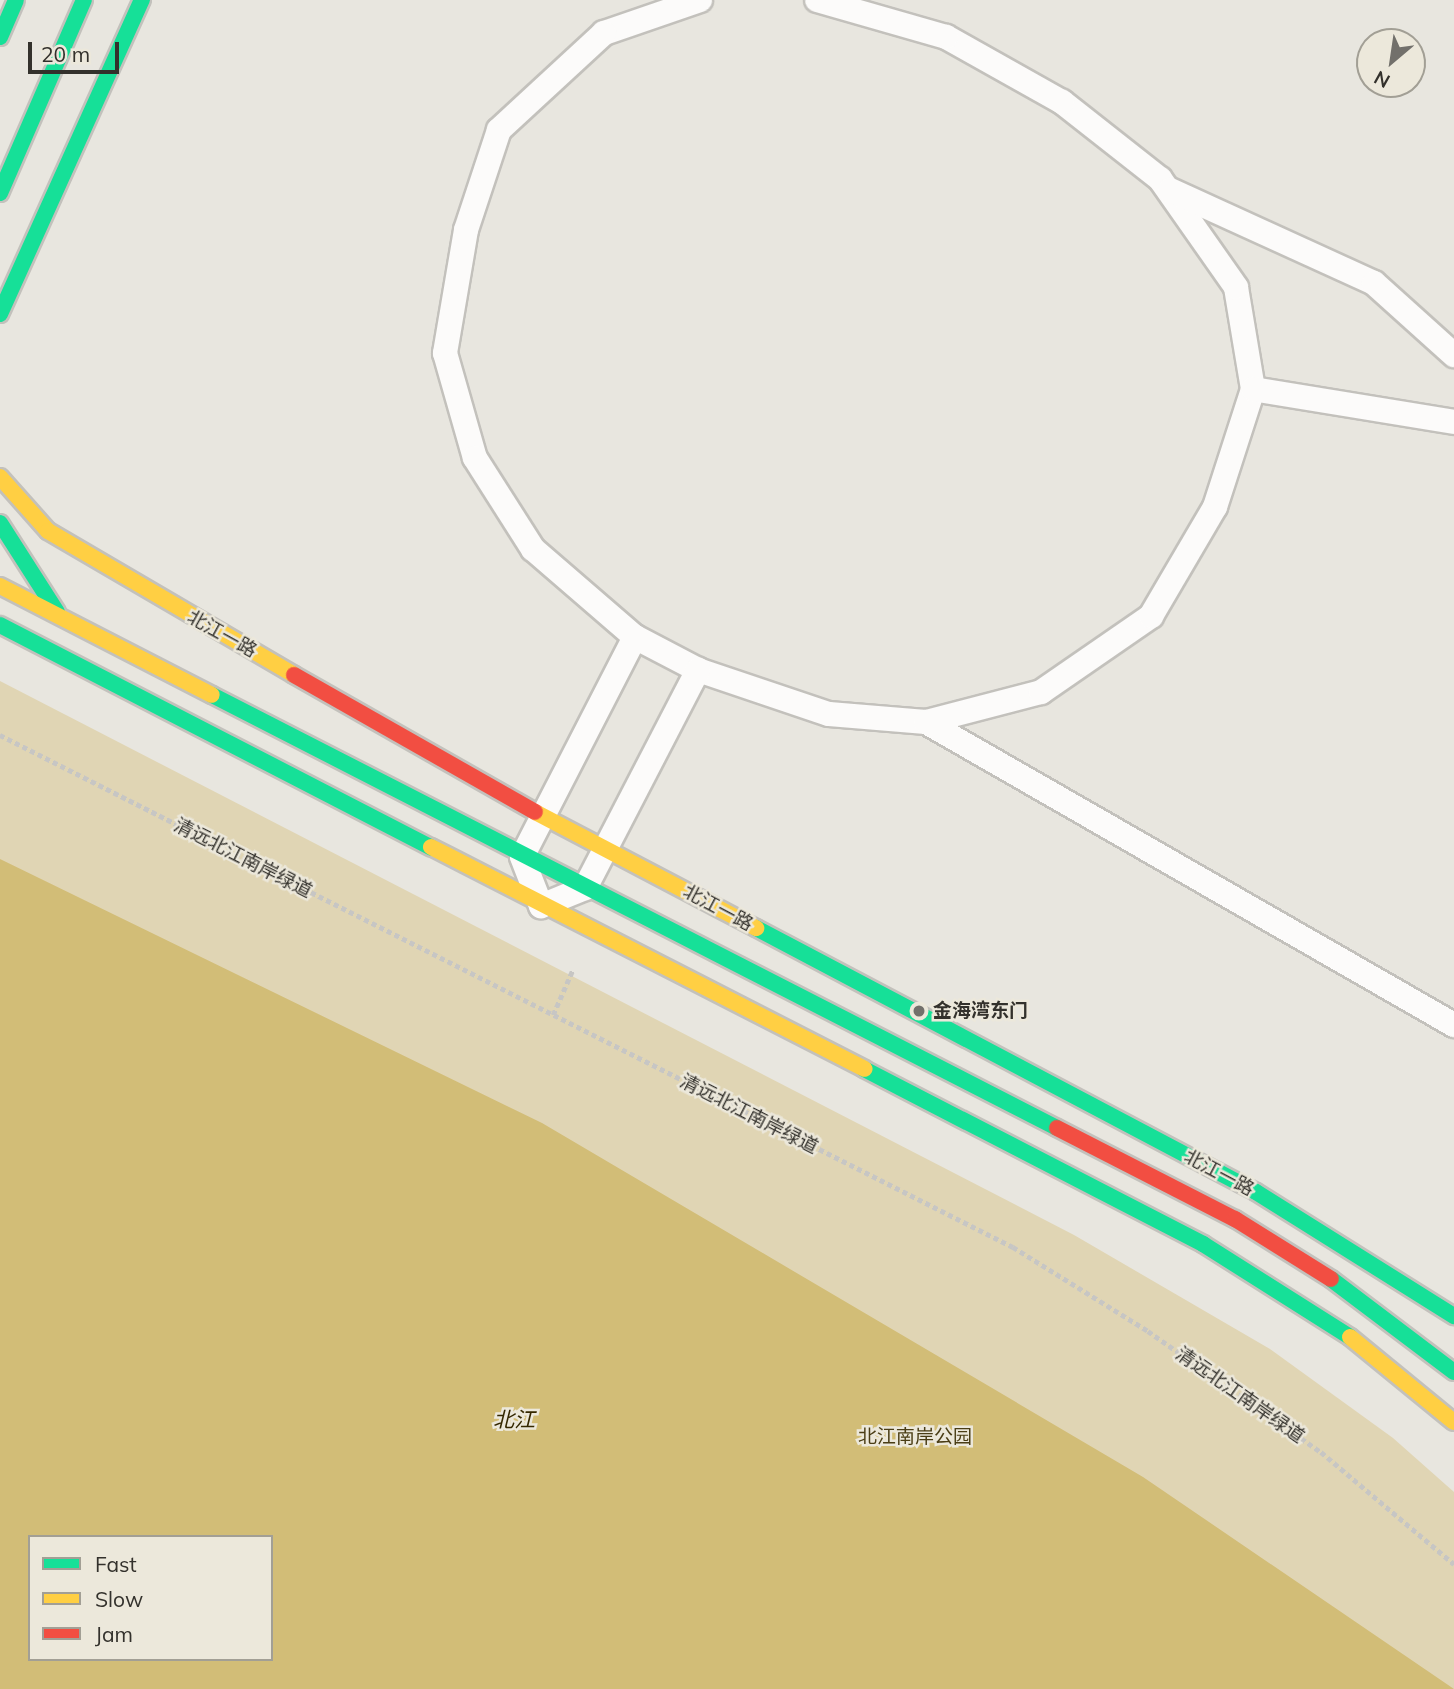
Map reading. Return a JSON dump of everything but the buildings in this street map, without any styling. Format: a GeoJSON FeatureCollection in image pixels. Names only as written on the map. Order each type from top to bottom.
{"type":"FeatureCollection","features":[{"type":"Feature","properties":{"kind":"main road"},"geometry":{"type":"LineString","coordinates":[[0,37],[16,0]]}},
{"type":"Feature","properties":{"kind":"main road"},"geometry":{"type":"LineString","coordinates":[[0,194],[84,0]]}},
{"type":"Feature","properties":{"kind":"main road"},"geometry":{"type":"LineString","coordinates":[[0,314],[142,0]]}},
{"type":"Feature","properties":{"kind":"main road"},"geometry":{"type":"LineString","coordinates":[[0,194],[31,186],[79,142]]}},
{"type":"Feature","properties":{"kind":"main road","name":"北江一路"},"geometry":{"type":"LineString","coordinates":[[0,477],[48,531],[109,571],[543,816],[1256,1192],[1454,1316]]}},
{"type":"Feature","properties":{"kind":"main road"},"geometry":{"type":"LineString","coordinates":[[0,523],[63,620]]}},
{"type":"Feature","properties":{"kind":"main road","name":"北江一路"},"geometry":{"type":"LineString","coordinates":[[0,586],[522,857],[1235,1219],[1361,1298],[1454,1372]]}},
{"type":"Feature","properties":{"kind":"main road"},"geometry":{"type":"LineString","coordinates":[[0,625],[1203,1244],[1362,1345],[1454,1422]]}},
{"type":"Feature","properties":{"kind":"street"},"geometry":{"type":"LineString","coordinates":[[700,0],[604,33],[499,130],[466,230],[445,353],[475,458],[533,549],[635,637],[698,670],[829,714],[926,722],[1041,692],[1151,616],[1215,507],[1253,389],[1236,287],[1160,179]]}},
{"type":"Feature","properties":{"kind":"street"},"geometry":{"type":"LineString","coordinates":[[817,0],[946,37],[1062,102],[1160,179],[1174,195],[1374,283],[1454,355]]}},
{"type":"Feature","properties":{"kind":"street"},"geometry":{"type":"LineString","coordinates":[[1253,389],[1454,422]]}},
{"type":"Feature","properties":{"kind":"street"},"geometry":{"type":"LineString","coordinates":[[635,637],[522,857],[541,905],[585,888],[698,670]]}},
{"type":"Feature","properties":{"kind":"street"},"geometry":{"type":"LineString","coordinates":[[926,722],[1454,1025]]}},
{"type":"Feature","properties":{"kind":"path","name":"清远北江南岸绿道"},"geometry":{"type":"LineString","coordinates":[[0,734],[1013,1247],[1148,1331],[1321,1452],[1454,1564]]}},
{"type":"Feature","properties":{"kind":"path"},"geometry":{"type":"LineString","coordinates":[[553,1014],[573,969]]}},
{"type":"Feature","properties":{"kind":"green space","name":"北江南岸公园"},"geometry":{"type":"Polygon","coordinates":[[[0,681],[1074,1235],[1270,1349],[1393,1438],[1454,1492],[1454,1689],[0,1096],[0,681]]]}},
{"type":"Feature","properties":{"kind":"water","name":"北江"},"geometry":{"type":"Polygon","coordinates":[[[0,859],[542,1123],[1143,1477],[1454,1689],[0,1689],[0,859]]]}},
{"type":"Feature","properties":{"kind":"traffic: fast"},"geometry":{"type":"LineString","coordinates":[[0,37],[16,0]]}},
{"type":"Feature","properties":{"kind":"traffic: fast"},"geometry":{"type":"LineString","coordinates":[[0,193],[84,0]]}},
{"type":"Feature","properties":{"kind":"traffic: fast"},"geometry":{"type":"LineString","coordinates":[[0,314],[142,0]]}},
{"type":"Feature","properties":{"kind":"traffic: fast"},"geometry":{"type":"LineString","coordinates":[[0,523],[57,612]]}},
{"type":"Feature","properties":{"kind":"traffic: fast"},"geometry":{"type":"LineString","coordinates":[[0,625],[431,847]]}},
{"type":"Feature","properties":{"kind":"traffic: fast"},"geometry":{"type":"LineString","coordinates":[[212,695],[1057,1128]]}},
{"type":"Feature","properties":{"kind":"traffic: fast"},"geometry":{"type":"LineString","coordinates":[[756,928],[1256,1192],[1454,1316]]}},
{"type":"Feature","properties":{"kind":"traffic: fast"},"geometry":{"type":"LineString","coordinates":[[864,1069],[1203,1244],[1350,1337]]}},
{"type":"Feature","properties":{"kind":"traffic: fast"},"geometry":{"type":"LineString","coordinates":[[1331,1279],[1454,1372]]}},
{"type":"Feature","properties":{"kind":"traffic: slow"},"geometry":{"type":"LineString","coordinates":[[0,477],[48,531],[294,675]]}},
{"type":"Feature","properties":{"kind":"traffic: slow"},"geometry":{"type":"LineString","coordinates":[[0,586],[212,695]]}},
{"type":"Feature","properties":{"kind":"traffic: slow"},"geometry":{"type":"LineString","coordinates":[[535,812],[756,928]]}},
{"type":"Feature","properties":{"kind":"traffic: slow"},"geometry":{"type":"LineString","coordinates":[[431,847],[864,1069]]}},
{"type":"Feature","properties":{"kind":"traffic: slow"},"geometry":{"type":"LineString","coordinates":[[1350,1337],[1454,1422]]}},
{"type":"Feature","properties":{"kind":"traffic: jam"},"geometry":{"type":"LineString","coordinates":[[294,675],[535,812]]}},
{"type":"Feature","properties":{"kind":"traffic: jam"},"geometry":{"type":"LineString","coordinates":[[1057,1128],[1235,1219],[1331,1279]]}},
{"type":"Feature","properties":{"kind":"place","name":"金海湾东门"},"geometry":{"type":"Point","coordinates":[919,1011]}}]}
